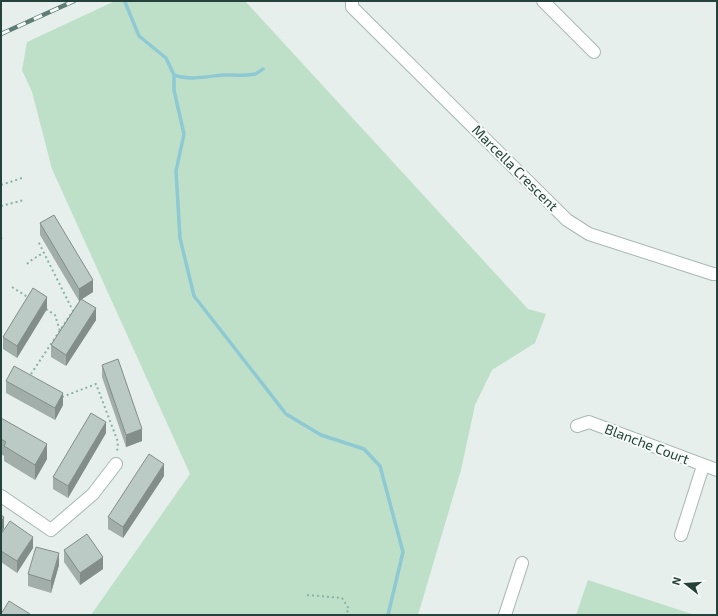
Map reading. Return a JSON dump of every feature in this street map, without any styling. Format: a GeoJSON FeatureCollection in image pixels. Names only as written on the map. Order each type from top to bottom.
{"type":"FeatureCollection","features":[{"type":"Feature","properties":{"kind":"street","name":"Marcella Crescent"},"geometry":{"type":"LineString","coordinates":[[352,1],[352,7],[567,220],[590,234],[713,274],[717,274]]}},
{"type":"Feature","properties":{"kind":"street"},"geometry":{"type":"LineString","coordinates":[[543,1],[594,52]]}},
{"type":"Feature","properties":{"kind":"street","name":"Blanche Court"},"geometry":{"type":"LineString","coordinates":[[577,426],[589,422],[717,470]]}},
{"type":"Feature","properties":{"kind":"street"},"geometry":{"type":"LineString","coordinates":[[1,496],[51,530],[93,494],[116,464]]}},
{"type":"Feature","properties":{"kind":"street"},"geometry":{"type":"LineString","coordinates":[[681,534],[703,466]]}},
{"type":"Feature","properties":{"kind":"street"},"geometry":{"type":"LineString","coordinates":[[506,615],[522,563]]}},
{"type":"Feature","properties":{"kind":"path"},"geometry":{"type":"LineString","coordinates":[[1,185],[22,178]]}},
{"type":"Feature","properties":{"kind":"path"},"geometry":{"type":"LineString","coordinates":[[1,206],[24,200]]}},
{"type":"Feature","properties":{"kind":"path"},"geometry":{"type":"LineString","coordinates":[[31,374],[73,311],[38,241]]}},
{"type":"Feature","properties":{"kind":"path"},"geometry":{"type":"LineString","coordinates":[[27,264],[43,253]]}},
{"type":"Feature","properties":{"kind":"path"},"geometry":{"type":"LineString","coordinates":[[12,287],[30,299]]}},
{"type":"Feature","properties":{"kind":"path"},"geometry":{"type":"LineString","coordinates":[[42,307],[55,315],[60,331]]}},
{"type":"Feature","properties":{"kind":"path"},"geometry":{"type":"LineString","coordinates":[[59,398],[96,384],[118,442],[116,464]]}},
{"type":"Feature","properties":{"kind":"path"},"geometry":{"type":"LineString","coordinates":[[307,595],[342,598],[349,609],[346,615]]}},
{"type":"Feature","properties":{"kind":"green space"},"geometry":{"type":"Polygon","coordinates":[[[115,1],[245,1],[528,309],[546,314],[535,343],[492,370],[475,405],[461,470],[418,615],[91,615],[190,474],[52,169],[32,92],[22,70],[27,42],[115,1]]]}},
{"type":"Feature","properties":{"kind":"green space"},"geometry":{"type":"Polygon","coordinates":[[[588,580],[695,615],[576,615],[588,580]]]}},
{"type":"Feature","properties":{"kind":"building"},"geometry":{"type":"Polygon","coordinates":[[[54,215],[93,280],[79,289],[40,223],[54,215]]]}},
{"type":"Feature","properties":{"kind":"building"},"geometry":{"type":"Polygon","coordinates":[[[33,288],[47,297],[17,346],[3,337],[33,288]]]}},
{"type":"Feature","properties":{"kind":"building"},"geometry":{"type":"Polygon","coordinates":[[[81,299],[96,308],[66,355],[51,345],[81,299]]]}},
{"type":"Feature","properties":{"kind":"building"},"geometry":{"type":"Polygon","coordinates":[[[118,359],[142,429],[126,435],[102,365],[118,359]]]}},
{"type":"Feature","properties":{"kind":"building"},"geometry":{"type":"Polygon","coordinates":[[[14,366],[63,393],[55,408],[6,381],[14,366]]]}},
{"type":"Feature","properties":{"kind":"building"},"geometry":{"type":"Polygon","coordinates":[[[91,413],[106,422],[68,486],[53,477],[91,413]]]}},
{"type":"Feature","properties":{"kind":"building"},"geometry":{"type":"Polygon","coordinates":[[[1,418],[47,444],[35,465],[4,446],[6,442],[1,439],[1,418]]]}},
{"type":"Feature","properties":{"kind":"building"},"geometry":{"type":"Polygon","coordinates":[[[149,454],[164,464],[123,527],[108,517],[149,454]]]}},
{"type":"Feature","properties":{"kind":"building"},"geometry":{"type":"Polygon","coordinates":[[[1,515],[4,517],[1,522],[1,515]]]}},
{"type":"Feature","properties":{"kind":"building"},"geometry":{"type":"Polygon","coordinates":[[[10,521],[33,537],[17,561],[1,551],[1,534],[10,521]]]}},
{"type":"Feature","properties":{"kind":"building"},"geometry":{"type":"Polygon","coordinates":[[[87,534],[103,557],[80,573],[64,550],[87,534]]]}},
{"type":"Feature","properties":{"kind":"building"},"geometry":{"type":"Polygon","coordinates":[[[36,547],[59,553],[51,581],[28,574],[36,547]]]}},
{"type":"Feature","properties":{"kind":"building"},"geometry":{"type":"Polygon","coordinates":[[[9,601],[30,614],[1,615],[9,601]]]}},
{"type":"Feature","properties":{"kind":"waterway"},"geometry":{"type":"LineString","coordinates":[[125,2],[139,36],[166,58],[174,75],[174,90],[184,134],[176,171],[180,238],[194,296],[286,414],[321,435],[364,449],[380,466],[403,552],[388,615]]}},
{"type":"Feature","properties":{"kind":"waterway"},"geometry":{"type":"LineString","coordinates":[[174,75],[186,78],[247,75],[255,74],[263,69]]}},
{"type":"Feature","properties":{"kind":"railway"},"geometry":{"type":"LineString","coordinates":[[1,34],[74,1]]}}]}
